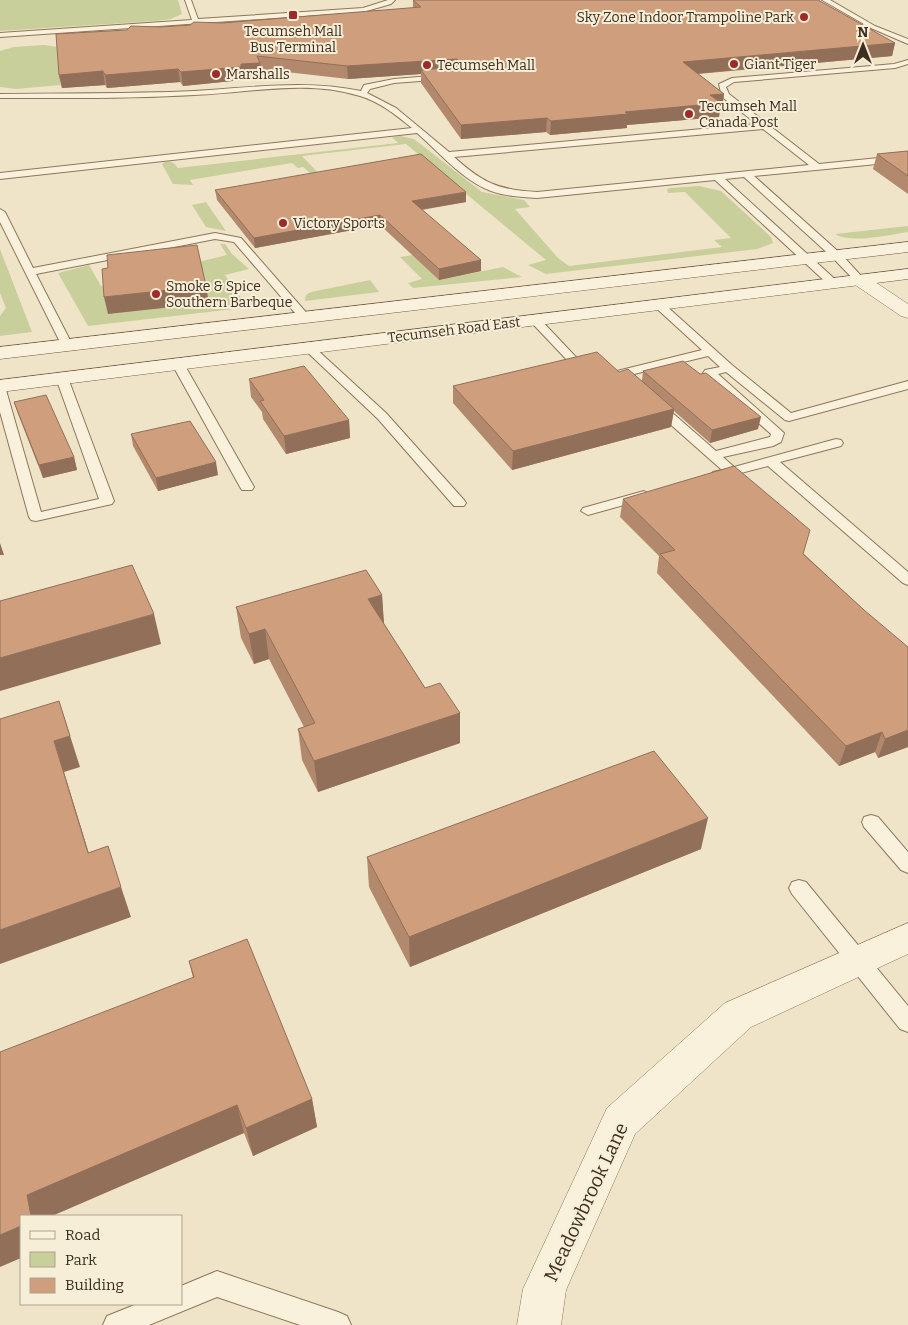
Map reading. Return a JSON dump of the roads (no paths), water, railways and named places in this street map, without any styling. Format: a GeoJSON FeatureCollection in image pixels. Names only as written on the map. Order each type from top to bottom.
{"type":"FeatureCollection","features":[{"type":"Feature","properties":{"kind":"main road","name":"Tecumseh Road East"},"geometry":{"type":"LineString","coordinates":[[0,353],[908,247]]}},
{"type":"Feature","properties":{"kind":"main road","name":"Tecumseh Road East"},"geometry":{"type":"LineString","coordinates":[[0,386],[908,274]]}},
{"type":"Feature","properties":{"kind":"main road"},"geometry":{"type":"LineString","coordinates":[[860,280],[908,312]]}},
{"type":"Feature","properties":{"kind":"main road","name":"Meadowbrook Lane"},"geometry":{"type":"LineString","coordinates":[[539,1325],[545,1289],[621,1121],[738,1014],[908,938]]}},
{"type":"Feature","properties":{"kind":"lane"},"geometry":{"type":"LineString","coordinates":[[188,0],[196,22]]}},
{"type":"Feature","properties":{"kind":"lane"},"geometry":{"type":"LineString","coordinates":[[0,35],[363,10],[389,3],[392,0]]}},
{"type":"Feature","properties":{"kind":"lane"},"geometry":{"type":"LineString","coordinates":[[824,0],[873,27],[908,42]]}},
{"type":"Feature","properties":{"kind":"lane"},"geometry":{"type":"LineString","coordinates":[[3,44],[43,33]]}},
{"type":"Feature","properties":{"kind":"lane"},"geometry":{"type":"LineString","coordinates":[[817,167],[725,95],[722,86],[732,80],[895,66],[908,62]]}},
{"type":"Feature","properties":{"kind":"lane"},"geometry":{"type":"LineString","coordinates":[[363,94],[367,87],[394,81],[454,76]]}},
{"type":"Feature","properties":{"kind":"lane"},"geometry":{"type":"LineString","coordinates":[[0,96],[196,93],[277,85],[308,86],[363,94],[385,104],[483,184],[510,194],[537,195],[908,158]]}},
{"type":"Feature","properties":{"kind":"lane"},"geometry":{"type":"LineString","coordinates":[[447,155],[764,126]]}},
{"type":"Feature","properties":{"kind":"lane"},"geometry":{"type":"LineString","coordinates":[[0,176],[416,130]]}},
{"type":"Feature","properties":{"kind":"lane"},"geometry":{"type":"LineString","coordinates":[[746,174],[837,256],[860,280]]}},
{"type":"Feature","properties":{"kind":"lane"},"geometry":{"type":"LineString","coordinates":[[717,177],[834,284]]}},
{"type":"Feature","properties":{"kind":"lane"},"geometry":{"type":"LineString","coordinates":[[0,212],[67,346]]}},
{"type":"Feature","properties":{"kind":"lane"},"geometry":{"type":"LineString","coordinates":[[30,272],[215,236],[237,240],[305,318]]}},
{"type":"Feature","properties":{"kind":"lane"},"geometry":{"type":"LineString","coordinates":[[659,305],[728,368],[790,417],[908,385]]}},
{"type":"Feature","properties":{"kind":"lane"},"geometry":{"type":"LineString","coordinates":[[535,320],[570,357]]}},
{"type":"Feature","properties":{"kind":"lane"},"geometry":{"type":"LineString","coordinates":[[309,348],[382,416],[459,503]]}},
{"type":"Feature","properties":{"kind":"lane"},"geometry":{"type":"LineString","coordinates":[[635,386],[621,374],[710,352]]}},
{"type":"Feature","properties":{"kind":"lane"},"geometry":{"type":"LineString","coordinates":[[178,364],[247,488]]}},
{"type":"Feature","properties":{"kind":"lane"},"geometry":{"type":"LineString","coordinates":[[713,456],[768,443],[776,439],[778,433],[709,373],[728,368]]}},
{"type":"Feature","properties":{"kind":"lane"},"geometry":{"type":"LineString","coordinates":[[0,390],[36,517],[107,501],[62,378]]}},
{"type":"Feature","properties":{"kind":"lane"},"geometry":{"type":"LineString","coordinates":[[649,399],[731,471]]}},
{"type":"Feature","properties":{"kind":"lane"},"geometry":{"type":"LineString","coordinates":[[703,479],[836,443]]}},
{"type":"Feature","properties":{"kind":"lane"},"geometry":{"type":"LineString","coordinates":[[769,460],[908,580]]}},
{"type":"Feature","properties":{"kind":"lane"},"geometry":{"type":"LineString","coordinates":[[588,511],[655,492]]}},
{"type":"Feature","properties":{"kind":"lane"},"geometry":{"type":"LineString","coordinates":[[871,822],[908,865]]}},
{"type":"Feature","properties":{"kind":"lane"},"geometry":{"type":"LineString","coordinates":[[799,888],[908,1022]]}},
{"type":"Feature","properties":{"kind":"lane"},"geometry":{"type":"LineString","coordinates":[[182,1299],[217,1284],[338,1325]]}},
{"type":"Feature","properties":{"kind":"lane"},"geometry":{"type":"LineString","coordinates":[[116,1325],[166,1305]]}},
{"type":"Feature","properties":{"kind":"place","name":"Tecumseh Mall Bus Terminal"},"geometry":{"type":"Point","coordinates":[293,15]}},
{"type":"Feature","properties":{"kind":"place","name":"Sky Zone Indoor Trampoline Park"},"geometry":{"type":"Point","coordinates":[804,17]}},
{"type":"Feature","properties":{"kind":"place","name":"Giant Tiger"},"geometry":{"type":"Point","coordinates":[734,64]}},
{"type":"Feature","properties":{"kind":"place","name":"Tecumseh Mall"},"geometry":{"type":"Point","coordinates":[427,65]}},
{"type":"Feature","properties":{"kind":"place","name":"Marshalls"},"geometry":{"type":"Point","coordinates":[216,74]}},
{"type":"Feature","properties":{"kind":"place","name":"Tecumseh Mall Canada Post"},"geometry":{"type":"Point","coordinates":[689,114]}},
{"type":"Feature","properties":{"kind":"place","name":"Victory Sports"},"geometry":{"type":"Point","coordinates":[283,223]}},
{"type":"Feature","properties":{"kind":"place","name":"Smoke & Spice Southern Barbeque"},"geometry":{"type":"Point","coordinates":[156,294]}}]}
